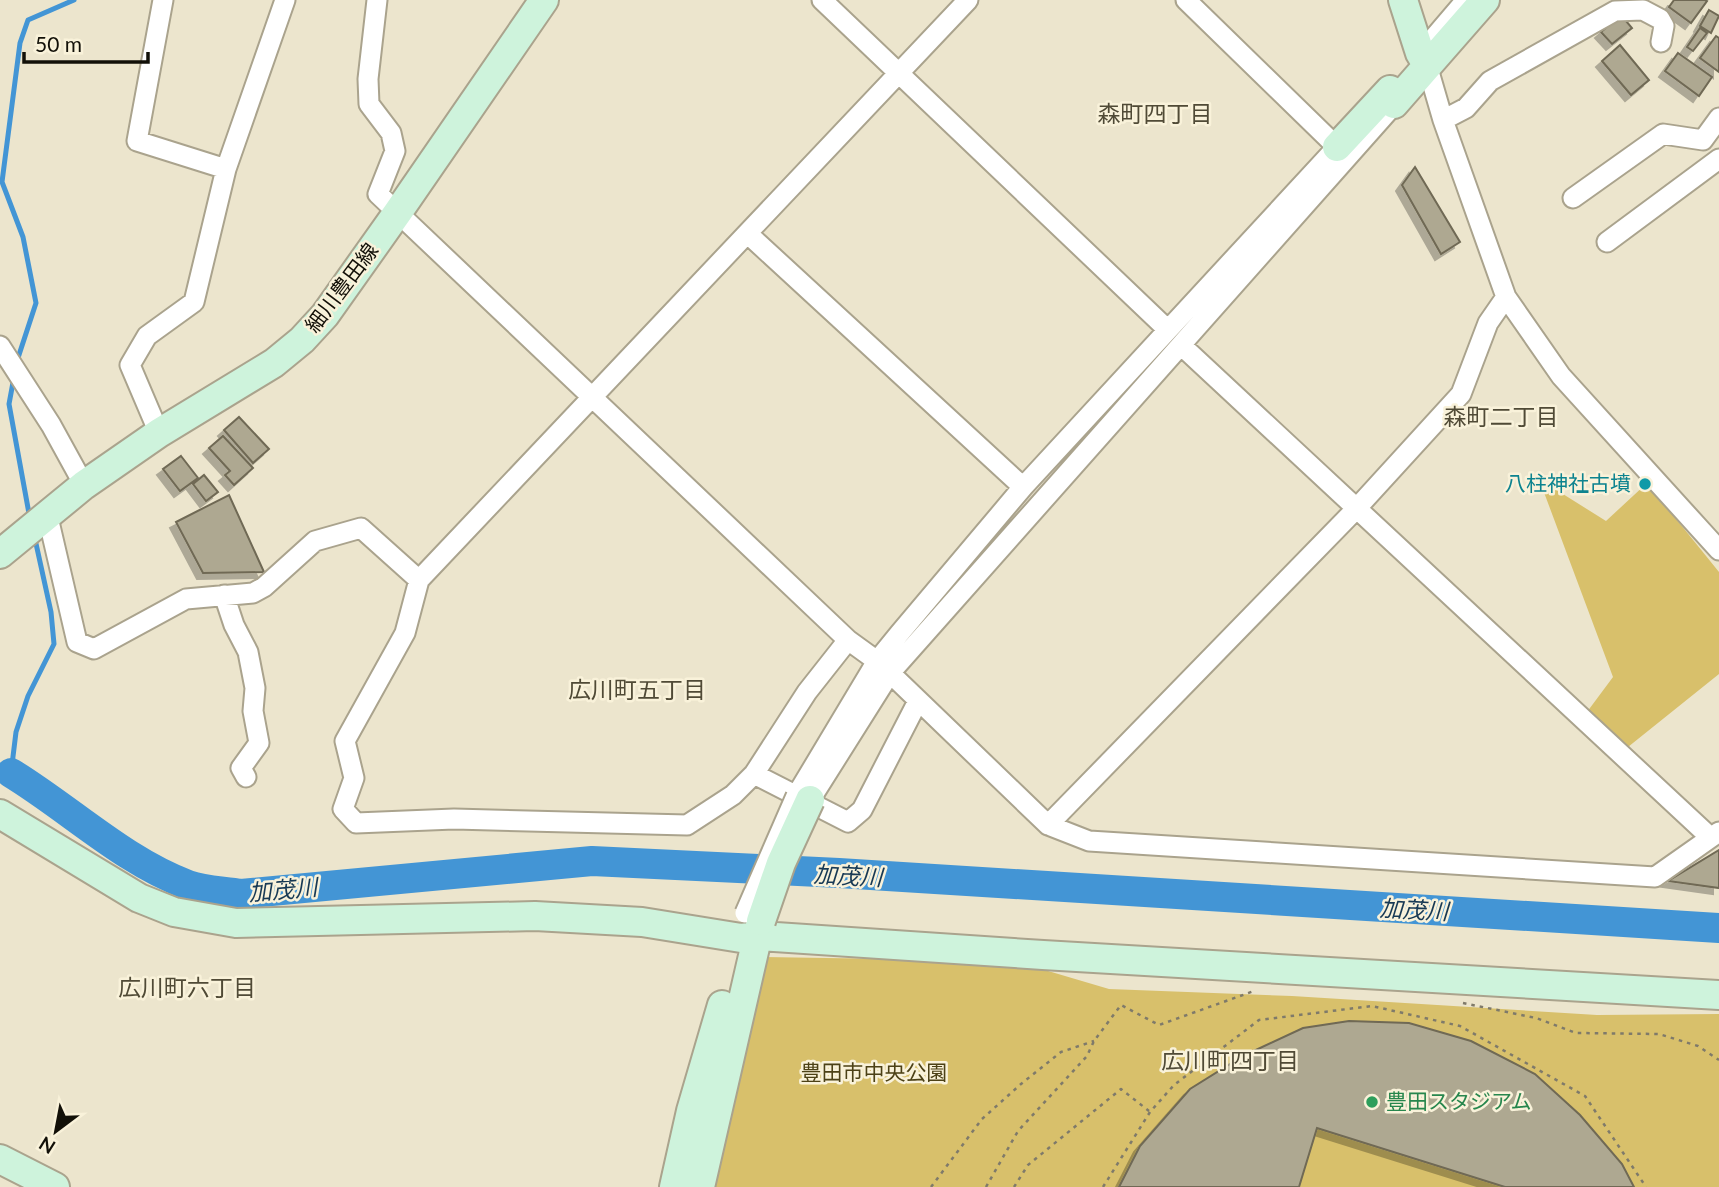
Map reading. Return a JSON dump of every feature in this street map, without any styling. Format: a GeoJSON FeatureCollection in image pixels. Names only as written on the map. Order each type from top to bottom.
{"type":"FeatureCollection","features":[{"type":"Feature","properties":{"kind":"street"},"geometry":{"type":"LineString","coordinates":[[163,0],[136,141],[226,169]]}},
{"type":"Feature","properties":{"kind":"street"},"geometry":{"type":"LineString","coordinates":[[159,433],[130,365],[147,336],[194,302],[226,169],[285,0]]}},
{"type":"Feature","properties":{"kind":"street"},"geometry":{"type":"LineString","coordinates":[[377,0],[369,104],[391,133],[395,150],[378,194],[848,640],[884,667],[1048,825],[1089,841],[1655,877],[1715,835],[1356,509],[1182,346]]}},
{"type":"Feature","properties":{"kind":"street","name":"細川豊田線"},"geometry":{"type":"LineString","coordinates":[[0,554],[84,485],[159,433],[274,363],[302,341],[325,315],[544,0]]}},
{"type":"Feature","properties":{"kind":"street"},"geometry":{"type":"LineString","coordinates":[[822,0],[1168,330]]}},
{"type":"Feature","properties":{"kind":"street"},"geometry":{"type":"LineString","coordinates":[[848,640],[807,692],[754,774],[733,795],[687,825],[454,819],[356,823],[343,809],[354,778],[345,741],[405,633],[419,580],[968,0]]}},
{"type":"Feature","properties":{"kind":"street"},"geometry":{"type":"LineString","coordinates":[[1186,0],[1337,147]]}},
{"type":"Feature","properties":{"kind":"street"},"geometry":{"type":"LineString","coordinates":[[1403,0],[1506,297],[1561,376],[1719,550]]}},
{"type":"Feature","properties":{"kind":"street"},"geometry":{"type":"LineString","coordinates":[[884,667],[1182,346],[1424,59],[1466,0]]}},
{"type":"Feature","properties":{"kind":"street"},"geometry":{"type":"LineString","coordinates":[[1424,59],[1485,0]]}},
{"type":"Feature","properties":{"kind":"street"},"geometry":{"type":"LineString","coordinates":[[1443,120],[1466,108],[1490,81],[1615,11],[1643,10],[1660,19],[1664,26],[1661,42]]}},
{"type":"Feature","properties":{"kind":"street"},"geometry":{"type":"LineString","coordinates":[[674,1187],[691,1111],[752,927],[781,863],[803,798],[884,667],[1023,487],[1337,147],[1392,97]]}},
{"type":"Feature","properties":{"kind":"street"},"geometry":{"type":"LineString","coordinates":[[1703,140],[1719,118]]}},
{"type":"Feature","properties":{"kind":"street"},"geometry":{"type":"LineString","coordinates":[[1573,198],[1663,134],[1703,140],[1719,158],[1607,242]]}},
{"type":"Feature","properties":{"kind":"street"},"geometry":{"type":"LineString","coordinates":[[748,234],[1023,487]]}},
{"type":"Feature","properties":{"kind":"street"},"geometry":{"type":"LineString","coordinates":[[1048,825],[1356,509],[1461,394],[1488,323],[1506,297]]}},
{"type":"Feature","properties":{"kind":"street"},"geometry":{"type":"LineString","coordinates":[[4,352],[84,485]]}},
{"type":"Feature","properties":{"kind":"street"},"geometry":{"type":"LineString","coordinates":[[47,513],[77,642],[94,649],[187,599],[253,593],[264,587],[315,541],[361,528],[419,580]]}},
{"type":"Feature","properties":{"kind":"street"},"geometry":{"type":"LineString","coordinates":[[224,595],[234,625],[248,652],[255,688],[253,711],[259,743],[241,768],[246,777]]}},
{"type":"Feature","properties":{"kind":"street"},"geometry":{"type":"LineString","coordinates":[[754,774],[848,822],[862,810],[918,701]]}},
{"type":"Feature","properties":{"kind":"street"},"geometry":{"type":"LineString","coordinates":[[0,814],[139,898],[174,912],[236,923],[535,916],[752,927],[1043,956],[1719,995]]}},
{"type":"Feature","properties":{"kind":"street"},"geometry":{"type":"LineString","coordinates":[[700,1187],[735,1024],[752,927]]}},
{"type":"Feature","properties":{"kind":"street"},"geometry":{"type":"LineString","coordinates":[[0,1159],[55,1187]]}},
{"type":"Feature","properties":{"kind":"path"},"geometry":{"type":"LineString","coordinates":[[986,1187],[1018,1131],[1087,1056],[1094,1041],[1121,1005],[1158,1025],[1259,989]]}},
{"type":"Feature","properties":{"kind":"path"},"geometry":{"type":"LineString","coordinates":[[1454,1002],[1536,1018],[1576,1033],[1659,1034],[1698,1046],[1719,1060]]}},
{"type":"Feature","properties":{"kind":"path"},"geometry":{"type":"LineString","coordinates":[[1103,1187],[1150,1112],[1174,1085],[1259,1020],[1371,1006],[1460,1026],[1585,1096],[1646,1187]]}},
{"type":"Feature","properties":{"kind":"path"},"geometry":{"type":"LineString","coordinates":[[931,1187],[982,1119],[1011,1093],[1061,1052],[1094,1041]]}},
{"type":"Feature","properties":{"kind":"path"},"geometry":{"type":"LineString","coordinates":[[1014,1187],[1028,1165],[1121,1089],[1150,1112]]}},
{"type":"Feature","properties":{"kind":"green space"},"geometry":{"type":"Polygon","coordinates":[[[1539,479],[1606,521],[1647,483],[1719,572],[1719,674],[1628,747],[1587,712],[1613,677],[1539,479]]]}},
{"type":"Feature","properties":{"kind":"green space","name":"豊田市中央公園"},"geometry":{"type":"Polygon","coordinates":[[[764,957],[1014,961],[1109,989],[1292,996],[1597,1015],[1719,1014],[1719,1187],[714,1187],[764,957]]]}},
{"type":"Feature","properties":{"kind":"building"},"geometry":{"type":"Polygon","coordinates":[[[1674,0],[1707,1],[1691,23],[1669,7],[1674,0]]]}},
{"type":"Feature","properties":{"kind":"building"},"geometry":{"type":"Polygon","coordinates":[[[1709,10],[1719,16],[1711,33],[1700,26],[1709,10]]]}},
{"type":"Feature","properties":{"kind":"building"},"geometry":{"type":"Polygon","coordinates":[[[1621,15],[1632,28],[1612,44],[1601,32],[1621,15]]]}},
{"type":"Feature","properties":{"kind":"building"},"geometry":{"type":"Polygon","coordinates":[[[1700,28],[1707,33],[1693,51],[1687,47],[1700,28]]]}},
{"type":"Feature","properties":{"kind":"building"},"geometry":{"type":"Polygon","coordinates":[[[1716,36],[1719,38],[1719,72],[1700,58],[1716,36]]]}},
{"type":"Feature","properties":{"kind":"building"},"geometry":{"type":"Polygon","coordinates":[[[1620,45],[1649,80],[1631,95],[1602,61],[1620,45]]]}},
{"type":"Feature","properties":{"kind":"building"},"geometry":{"type":"Polygon","coordinates":[[[1678,53],[1712,77],[1699,96],[1665,71],[1678,53]]]}},
{"type":"Feature","properties":{"kind":"building"},"geometry":{"type":"Polygon","coordinates":[[[1415,167],[1460,242],[1441,254],[1402,185],[1415,167]]]}},
{"type":"Feature","properties":{"kind":"building"},"geometry":{"type":"Polygon","coordinates":[[[239,417],[269,449],[253,463],[224,430],[239,417]]]}},
{"type":"Feature","properties":{"kind":"building"},"geometry":{"type":"Polygon","coordinates":[[[223,436],[253,468],[234,485],[225,475],[230,471],[209,448],[223,436]]]}},
{"type":"Feature","properties":{"kind":"building"},"geometry":{"type":"Polygon","coordinates":[[[181,456],[198,478],[180,491],[163,469],[181,456]]]}},
{"type":"Feature","properties":{"kind":"building"},"geometry":{"type":"Polygon","coordinates":[[[204,475],[218,492],[206,501],[193,484],[204,475]]]}},
{"type":"Feature","properties":{"kind":"building"},"geometry":{"type":"Polygon","coordinates":[[[229,495],[264,572],[203,573],[176,522],[229,495]]]}},
{"type":"Feature","properties":{"kind":"building"},"geometry":{"type":"Polygon","coordinates":[[[1719,850],[1719,888],[1668,881],[1719,850]]]}},
{"type":"Feature","properties":{"kind":"building","name":"豊田スタジアム"},"geometry":{"type":"Polygon","coordinates":[[[1349,1021],[1409,1023],[1471,1041],[1535,1074],[1580,1115],[1622,1164],[1634,1187],[1505,1187],[1317,1128],[1299,1187],[1119,1187],[1140,1146],[1190,1089],[1243,1056],[1303,1028],[1349,1021]]]}},
{"type":"Feature","properties":{"kind":"waterway"},"geometry":{"type":"LineString","coordinates":[[17,361],[36,303],[23,237],[2,182],[20,43],[28,20],[74,0]]}},
{"type":"Feature","properties":{"kind":"waterway"},"geometry":{"type":"LineString","coordinates":[[14,377],[9,404],[30,519]]}},
{"type":"Feature","properties":{"kind":"waterway"},"geometry":{"type":"LineString","coordinates":[[0,770],[11,773],[16,732],[28,696],[54,644],[51,612],[35,539]]}},
{"type":"Feature","properties":{"kind":"waterway","name":"加茂川"},"geometry":{"type":"LineString","coordinates":[[11,773],[141,862],[194,887],[241,894],[592,861],[839,873],[1719,928]]}},
{"type":"Feature","properties":{"kind":"place","name":"八柱神社古墳"},"geometry":{"type":"Point","coordinates":[1645,484]}},
{"type":"Feature","properties":{"kind":"place","name":"豊田スタジアム"},"geometry":{"type":"Point","coordinates":[1372,1102]}},
{"type":"Feature","properties":{"kind":"district","name":"森町四丁目"},"geometry":{"type":"Point","coordinates":[1155,114]}},
{"type":"Feature","properties":{"kind":"district","name":"森町二丁目"},"geometry":{"type":"Point","coordinates":[1501,417]}},
{"type":"Feature","properties":{"kind":"district","name":"広川町五丁目"},"geometry":{"type":"Point","coordinates":[637,690]}},
{"type":"Feature","properties":{"kind":"district","name":"広川町六丁目"},"geometry":{"type":"Point","coordinates":[187,988]}},
{"type":"Feature","properties":{"kind":"district","name":"広川町四丁目"},"geometry":{"type":"Point","coordinates":[1230,1061]}}]}
